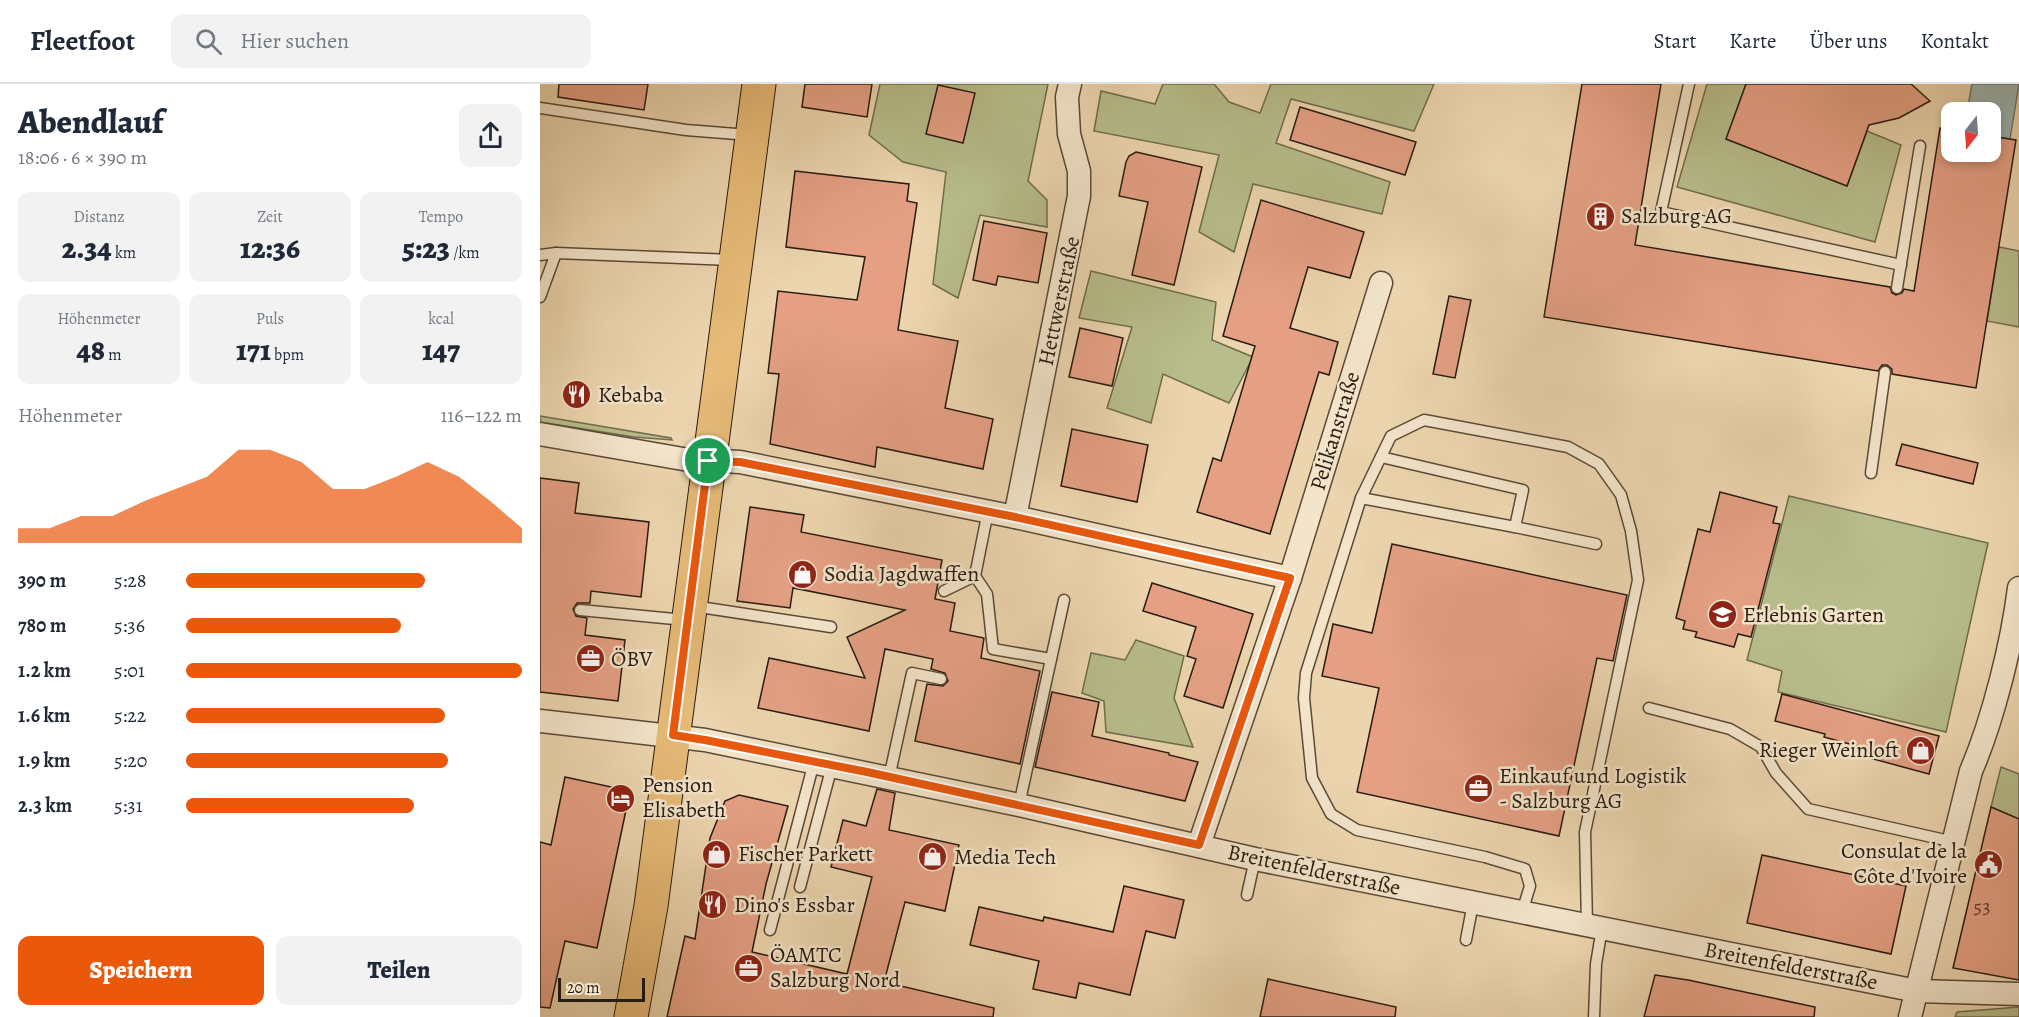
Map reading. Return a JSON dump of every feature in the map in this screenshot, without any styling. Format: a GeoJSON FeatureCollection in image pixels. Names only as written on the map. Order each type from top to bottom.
{"type":"FeatureCollection","features":[{"type":"Feature","properties":{"kind":"main road"},"geometry":{"type":"LineString","coordinates":[[631,1017],[651,906],[759,84]]}},
{"type":"Feature","properties":{"kind":"street","name":"Hettwerstraße"},"geometry":{"type":"LineString","coordinates":[[1015,517],[1079,196],[1079,171],[1069,134],[1067,97],[1070,84]]}},
{"type":"Feature","properties":{"kind":"street","name":"Pelikanstraße"},"geometry":{"type":"LineString","coordinates":[[1199,845],[1290,578],[1380,283]]}},
{"type":"Feature","properties":{"kind":"street"},"geometry":{"type":"LineString","coordinates":[[540,435],[683,459],[740,462],[1015,517],[1290,578]]}},
{"type":"Feature","properties":{"kind":"street"},"geometry":{"type":"LineString","coordinates":[[1910,1017],[1971,771],[1980,750],[1995,697],[2019,588]]}},
{"type":"Feature","properties":{"kind":"street","name":"Breitenfelderstraße"},"geometry":{"type":"LineString","coordinates":[[540,721],[673,735],[823,764],[1255,859],[1917,991],[2019,994]]}},
{"type":"Feature","properties":{"kind":"lane"},"geometry":{"type":"LineString","coordinates":[[1689,84],[1661,212],[1901,265]]}},
{"type":"Feature","properties":{"kind":"lane"},"geometry":{"type":"LineString","coordinates":[[540,108],[686,130],[752,135]]}},
{"type":"Feature","properties":{"kind":"lane"},"geometry":{"type":"LineString","coordinates":[[1897,288],[1920,146]]}},
{"type":"Feature","properties":{"kind":"lane"},"geometry":{"type":"LineString","coordinates":[[540,255],[556,253],[735,260]]}},
{"type":"Feature","properties":{"kind":"lane"},"geometry":{"type":"LineString","coordinates":[[540,297],[556,253]]}},
{"type":"Feature","properties":{"kind":"lane"},"geometry":{"type":"LineString","coordinates":[[1871,473],[1885,372]]}},
{"type":"Feature","properties":{"kind":"lane"},"geometry":{"type":"LineString","coordinates":[[1522,912],[1530,886],[1525,869],[1485,857],[1357,830],[1331,814],[1312,778],[1304,698],[1306,674],[1361,498],[1391,436],[1424,420],[1568,447],[1599,464],[1621,495],[1631,531],[1638,580],[1585,832],[1596,964],[1594,1017]]}},
{"type":"Feature","properties":{"kind":"lane"},"geometry":{"type":"LineString","coordinates":[[1381,457],[1523,490],[1515,528]]}},
{"type":"Feature","properties":{"kind":"lane"},"geometry":{"type":"LineString","coordinates":[[1361,498],[1596,544]]}},
{"type":"Feature","properties":{"kind":"lane"},"geometry":{"type":"LineString","coordinates":[[988,512],[975,576],[987,594],[993,649],[1051,659]]}},
{"type":"Feature","properties":{"kind":"lane"},"geometry":{"type":"LineString","coordinates":[[944,591],[975,576]]}},
{"type":"Feature","properties":{"kind":"lane"},"geometry":{"type":"LineString","coordinates":[[1019,806],[1064,600]]}},
{"type":"Feature","properties":{"kind":"lane"},"geometry":{"type":"LineString","coordinates":[[580,610],[689,613],[831,627]]}},
{"type":"Feature","properties":{"kind":"lane"},"geometry":{"type":"LineString","coordinates":[[889,778],[912,673],[941,679]]}},
{"type":"Feature","properties":{"kind":"lane"},"geometry":{"type":"LineString","coordinates":[[1649,708],[1730,729],[1761,747],[1776,773],[1808,809],[1954,842]]}},
{"type":"Feature","properties":{"kind":"lane"},"geometry":{"type":"LineString","coordinates":[[800,887],[823,764]]}},
{"type":"Feature","properties":{"kind":"lane"},"geometry":{"type":"LineString","coordinates":[[770,930],[823,764]]}},
{"type":"Feature","properties":{"kind":"lane"},"geometry":{"type":"LineString","coordinates":[[1246,895],[1255,859]]}},
{"type":"Feature","properties":{"kind":"lane"},"geometry":{"type":"LineString","coordinates":[[1466,940],[1473,903]]}},
{"type":"Feature","properties":{"kind":"green space"},"geometry":{"type":"Polygon","coordinates":[[[880,84],[1048,84],[1028,181],[1047,200],[1047,227],[980,215],[958,298],[933,284],[946,172],[903,162],[869,135],[880,84]]]}},
{"type":"Feature","properties":{"kind":"green space"},"geometry":{"type":"Polygon","coordinates":[[[1163,84],[1214,84],[1229,102],[1260,113],[1271,84],[1434,84],[1414,131],[1291,99],[1276,143],[1390,182],[1382,214],[1253,184],[1234,252],[1199,232],[1219,155],[1094,131],[1101,91],[1155,104],[1163,84]]]}},
{"type":"Feature","properties":{"kind":"green space"},"geometry":{"type":"Polygon","coordinates":[[[1707,84],[1746,84],[1726,139],[1847,186],[1867,131],[1901,145],[1875,242],[1677,187],[1707,84]]]}},
{"type":"Feature","properties":{"kind":"green space"},"geometry":{"type":"Polygon","coordinates":[[[1999,247],[2019,251],[2019,327],[1987,321],[1999,247]]]}},
{"type":"Feature","properties":{"kind":"green space"},"geometry":{"type":"Polygon","coordinates":[[[1091,271],[1216,302],[1212,340],[1253,357],[1229,403],[1163,374],[1151,423],[1107,408],[1132,327],[1079,318],[1091,271]]]}},
{"type":"Feature","properties":{"kind":"green space"},"geometry":{"type":"Polygon","coordinates":[[[540,416],[672,440],[634,437],[540,422],[540,416]]]}},
{"type":"Feature","properties":{"kind":"green space"},"geometry":{"type":"Polygon","coordinates":[[[1789,496],[1988,543],[1946,732],[1778,692],[1782,671],[1747,660],[1789,496]]]}},
{"type":"Feature","properties":{"kind":"green space"},"geometry":{"type":"Polygon","coordinates":[[[1136,640],[1184,656],[1174,698],[1193,747],[1106,732],[1104,701],[1082,693],[1091,653],[1125,660],[1136,640]]]}},
{"type":"Feature","properties":{"kind":"green space"},"geometry":{"type":"Polygon","coordinates":[[[2001,767],[2019,774],[2019,819],[1991,807],[2001,767]]]}},
{"type":"Feature","properties":{"kind":"green space"},"geometry":{"type":"Polygon","coordinates":[[[2019,1007],[2019,1017],[1955,1017],[1957,1012],[2019,1007]]]}},
{"type":"Feature","properties":{"kind":"water"},"geometry":{"type":"Polygon","coordinates":[[[1972,84],[2019,84],[2010,139],[2001,138],[2001,102],[1969,102],[1972,84]]]}},
{"type":"Feature","properties":{"kind":"building"},"geometry":{"type":"Polygon","coordinates":[[[559,84],[648,84],[644,110],[558,97],[559,84]]]}},
{"type":"Feature","properties":{"kind":"building"},"geometry":{"type":"Polygon","coordinates":[[[805,84],[872,84],[867,117],[802,107],[805,84]]]}},
{"type":"Feature","properties":{"kind":"building","name":"Salzburg AG"},"geometry":{"type":"Polygon","coordinates":[[[1582,84],[1661,84],[1635,245],[1890,287],[1892,293],[1896,295],[1902,293],[1904,289],[1914,291],[1940,128],[1941,162],[2001,162],[2001,138],[2016,140],[1976,388],[1892,374],[1892,369],[1887,365],[1882,365],[1878,371],[1544,317],[1582,84]]]}},
{"type":"Feature","properties":{"kind":"building"},"geometry":{"type":"Polygon","coordinates":[[[1746,84],[1911,84],[1930,101],[1899,118],[1869,125],[1847,186],[1726,139],[1746,84]]]}},
{"type":"Feature","properties":{"kind":"building"},"geometry":{"type":"Polygon","coordinates":[[[938,85],[975,93],[963,143],[926,134],[938,85]]]}},
{"type":"Feature","properties":{"kind":"building"},"geometry":{"type":"Polygon","coordinates":[[[1300,107],[1416,142],[1405,175],[1290,140],[1300,107]]]}},
{"type":"Feature","properties":{"kind":"building"},"geometry":{"type":"Polygon","coordinates":[[[1136,152],[1202,167],[1174,285],[1132,275],[1148,202],[1119,196],[1126,162],[1129,156],[1136,152]]]}},
{"type":"Feature","properties":{"kind":"building"},"geometry":{"type":"Polygon","coordinates":[[[795,171],[909,184],[907,201],[917,203],[898,330],[958,341],[945,408],[993,419],[983,469],[877,447],[875,467],[770,444],[779,374],[768,373],[778,291],[857,300],[865,257],[786,247],[795,171]]]}},
{"type":"Feature","properties":{"kind":"building"},"geometry":{"type":"Polygon","coordinates":[[[1261,200],[1364,232],[1350,278],[1308,267],[1290,328],[1338,342],[1329,375],[1319,372],[1270,534],[1197,512],[1213,458],[1221,461],[1255,346],[1223,336],[1261,200]]]}},
{"type":"Feature","properties":{"kind":"building"},"geometry":{"type":"Polygon","coordinates":[[[984,221],[1047,233],[1038,283],[998,276],[996,285],[973,280],[984,221]]]}},
{"type":"Feature","properties":{"kind":"building"},"geometry":{"type":"Polygon","coordinates":[[[1449,296],[1471,300],[1455,378],[1433,374],[1449,296]]]}},
{"type":"Feature","properties":{"kind":"building"},"geometry":{"type":"Polygon","coordinates":[[[1080,328],[1123,338],[1112,386],[1069,377],[1080,328]]]}},
{"type":"Feature","properties":{"kind":"building"},"geometry":{"type":"Polygon","coordinates":[[[1072,429],[1148,445],[1137,502],[1061,486],[1072,429]]]}},
{"type":"Feature","properties":{"kind":"building"},"geometry":{"type":"Polygon","coordinates":[[[1902,444],[1978,463],[1973,484],[1896,465],[1902,444]]]}},
{"type":"Feature","properties":{"kind":"building"},"geometry":{"type":"Polygon","coordinates":[[[540,478],[579,483],[575,513],[649,522],[641,597],[591,591],[590,603],[577,603],[573,609],[576,616],[587,618],[585,635],[625,640],[618,701],[540,692],[540,478]]]}},
{"type":"Feature","properties":{"kind":"building"},"geometry":{"type":"Polygon","coordinates":[[[1720,492],[1777,507],[1773,523],[1780,524],[1751,637],[1738,634],[1734,647],[1695,637],[1697,632],[1683,629],[1685,621],[1676,618],[1698,529],[1710,532],[1720,492]]]}},
{"type":"Feature","properties":{"kind":"building"},"geometry":{"type":"Polygon","coordinates":[[[750,507],[804,515],[801,532],[942,560],[935,599],[955,603],[950,631],[984,638],[981,658],[1040,671],[1020,764],[915,741],[927,684],[943,686],[948,681],[945,673],[931,669],[933,659],[885,649],[869,731],[758,708],[769,658],[865,678],[847,637],[905,610],[793,588],[790,608],[737,601],[750,507]]]}},
{"type":"Feature","properties":{"kind":"building"},"geometry":{"type":"Polygon","coordinates":[[[1392,544],[1627,595],[1613,661],[1597,658],[1559,836],[1357,792],[1379,688],[1322,676],[1333,624],[1372,633],[1392,544]]]}},
{"type":"Feature","properties":{"kind":"building"},"geometry":{"type":"Polygon","coordinates":[[[1152,583],[1253,614],[1223,708],[1184,696],[1196,659],[1187,656],[1196,627],[1143,611],[1152,583]]]}},
{"type":"Feature","properties":{"kind":"building"},"geometry":{"type":"Polygon","coordinates":[[[1052,692],[1099,702],[1092,736],[1169,753],[1169,755],[1198,762],[1185,801],[1035,767],[1052,692]]]}},
{"type":"Feature","properties":{"kind":"building"},"geometry":{"type":"Polygon","coordinates":[[[1782,694],[1939,736],[1929,774],[1866,757],[1868,749],[1824,737],[1825,734],[1775,721],[1782,694]]]}},
{"type":"Feature","properties":{"kind":"building"},"geometry":{"type":"Polygon","coordinates":[[[565,777],[630,791],[597,948],[565,941],[550,1008],[540,1007],[540,842],[551,845],[565,777]]]}},
{"type":"Feature","properties":{"kind":"building"},"geometry":{"type":"Polygon","coordinates":[[[877,789],[895,793],[889,830],[959,845],[945,911],[905,902],[884,982],[994,1008],[993,1017],[667,1017],[685,936],[695,939],[710,838],[725,801],[739,795],[788,806],[766,884],[752,952],[847,974],[872,877],[831,867],[843,820],[866,826],[877,789]]]}},
{"type":"Feature","properties":{"kind":"building"},"geometry":{"type":"Polygon","coordinates":[[[1991,807],[2019,819],[2019,980],[1953,968],[1991,807]]]}},
{"type":"Feature","properties":{"kind":"building"},"geometry":{"type":"Polygon","coordinates":[[[1762,855],[1906,886],[1891,954],[1747,923],[1762,855]]]}},
{"type":"Feature","properties":{"kind":"building"},"geometry":{"type":"Polygon","coordinates":[[[1124,886],[1184,900],[1175,938],[1146,931],[1130,995],[1079,983],[1076,998],[1033,989],[1039,961],[970,945],[979,907],[1043,921],[1044,917],[1113,932],[1124,886]]]}},
{"type":"Feature","properties":{"kind":"building"},"geometry":{"type":"Polygon","coordinates":[[[1655,975],[1815,1007],[1814,1017],[1644,1017],[1655,975]]]}},
{"type":"Feature","properties":{"kind":"building"},"geometry":{"type":"Polygon","coordinates":[[[1268,979],[1396,1007],[1395,1017],[1260,1017],[1268,979]]]}},
{"type":"Feature","properties":{"kind":"place","name":"Salzburg AG"},"geometry":{"type":"Point","coordinates":[1600,216]}},
{"type":"Feature","properties":{"kind":"place","name":"Kebaba"},"geometry":{"type":"Point","coordinates":[577,395]}},
{"type":"Feature","properties":{"kind":"place","name":"Sodia Jagdwaffen"},"geometry":{"type":"Point","coordinates":[803,574]}},
{"type":"Feature","properties":{"kind":"place","name":"Erlebnis Garten"},"geometry":{"type":"Point","coordinates":[1722,615]}},
{"type":"Feature","properties":{"kind":"place","name":"ÖBV"},"geometry":{"type":"Point","coordinates":[590,659]}},
{"type":"Feature","properties":{"kind":"place","name":"Rieger Weinloft"},"geometry":{"type":"Point","coordinates":[1920,750]}},
{"type":"Feature","properties":{"kind":"place","name":"Einkauf und Logistik - Salzburg AG"},"geometry":{"type":"Point","coordinates":[1478,789]}},
{"type":"Feature","properties":{"kind":"place","name":"Pension Elisabeth"},"geometry":{"type":"Point","coordinates":[621,798]}},
{"type":"Feature","properties":{"kind":"place","name":"Fischer Parkett"},"geometry":{"type":"Point","coordinates":[717,854]}},
{"type":"Feature","properties":{"kind":"place","name":"Media Tech"},"geometry":{"type":"Point","coordinates":[933,857]}},
{"type":"Feature","properties":{"kind":"place","name":"Consulat de la Côte d'Ivoire"},"geometry":{"type":"Point","coordinates":[1988,864]}},
{"type":"Feature","properties":{"kind":"place","name":"Dino's Essbar"},"geometry":{"type":"Point","coordinates":[713,905]}},
{"type":"Feature","properties":{"kind":"place","name":"ÖAMTC Salzburg Nord"},"geometry":{"type":"Point","coordinates":[749,968]}},
{"type":"Feature","properties":{"kind":"route"},"geometry":{"type":"LineString","coordinates":[[708,461],[740,462],[988,512],[1290,578],[1199,845],[867,772],[673,735],[708,461]]}}]}
